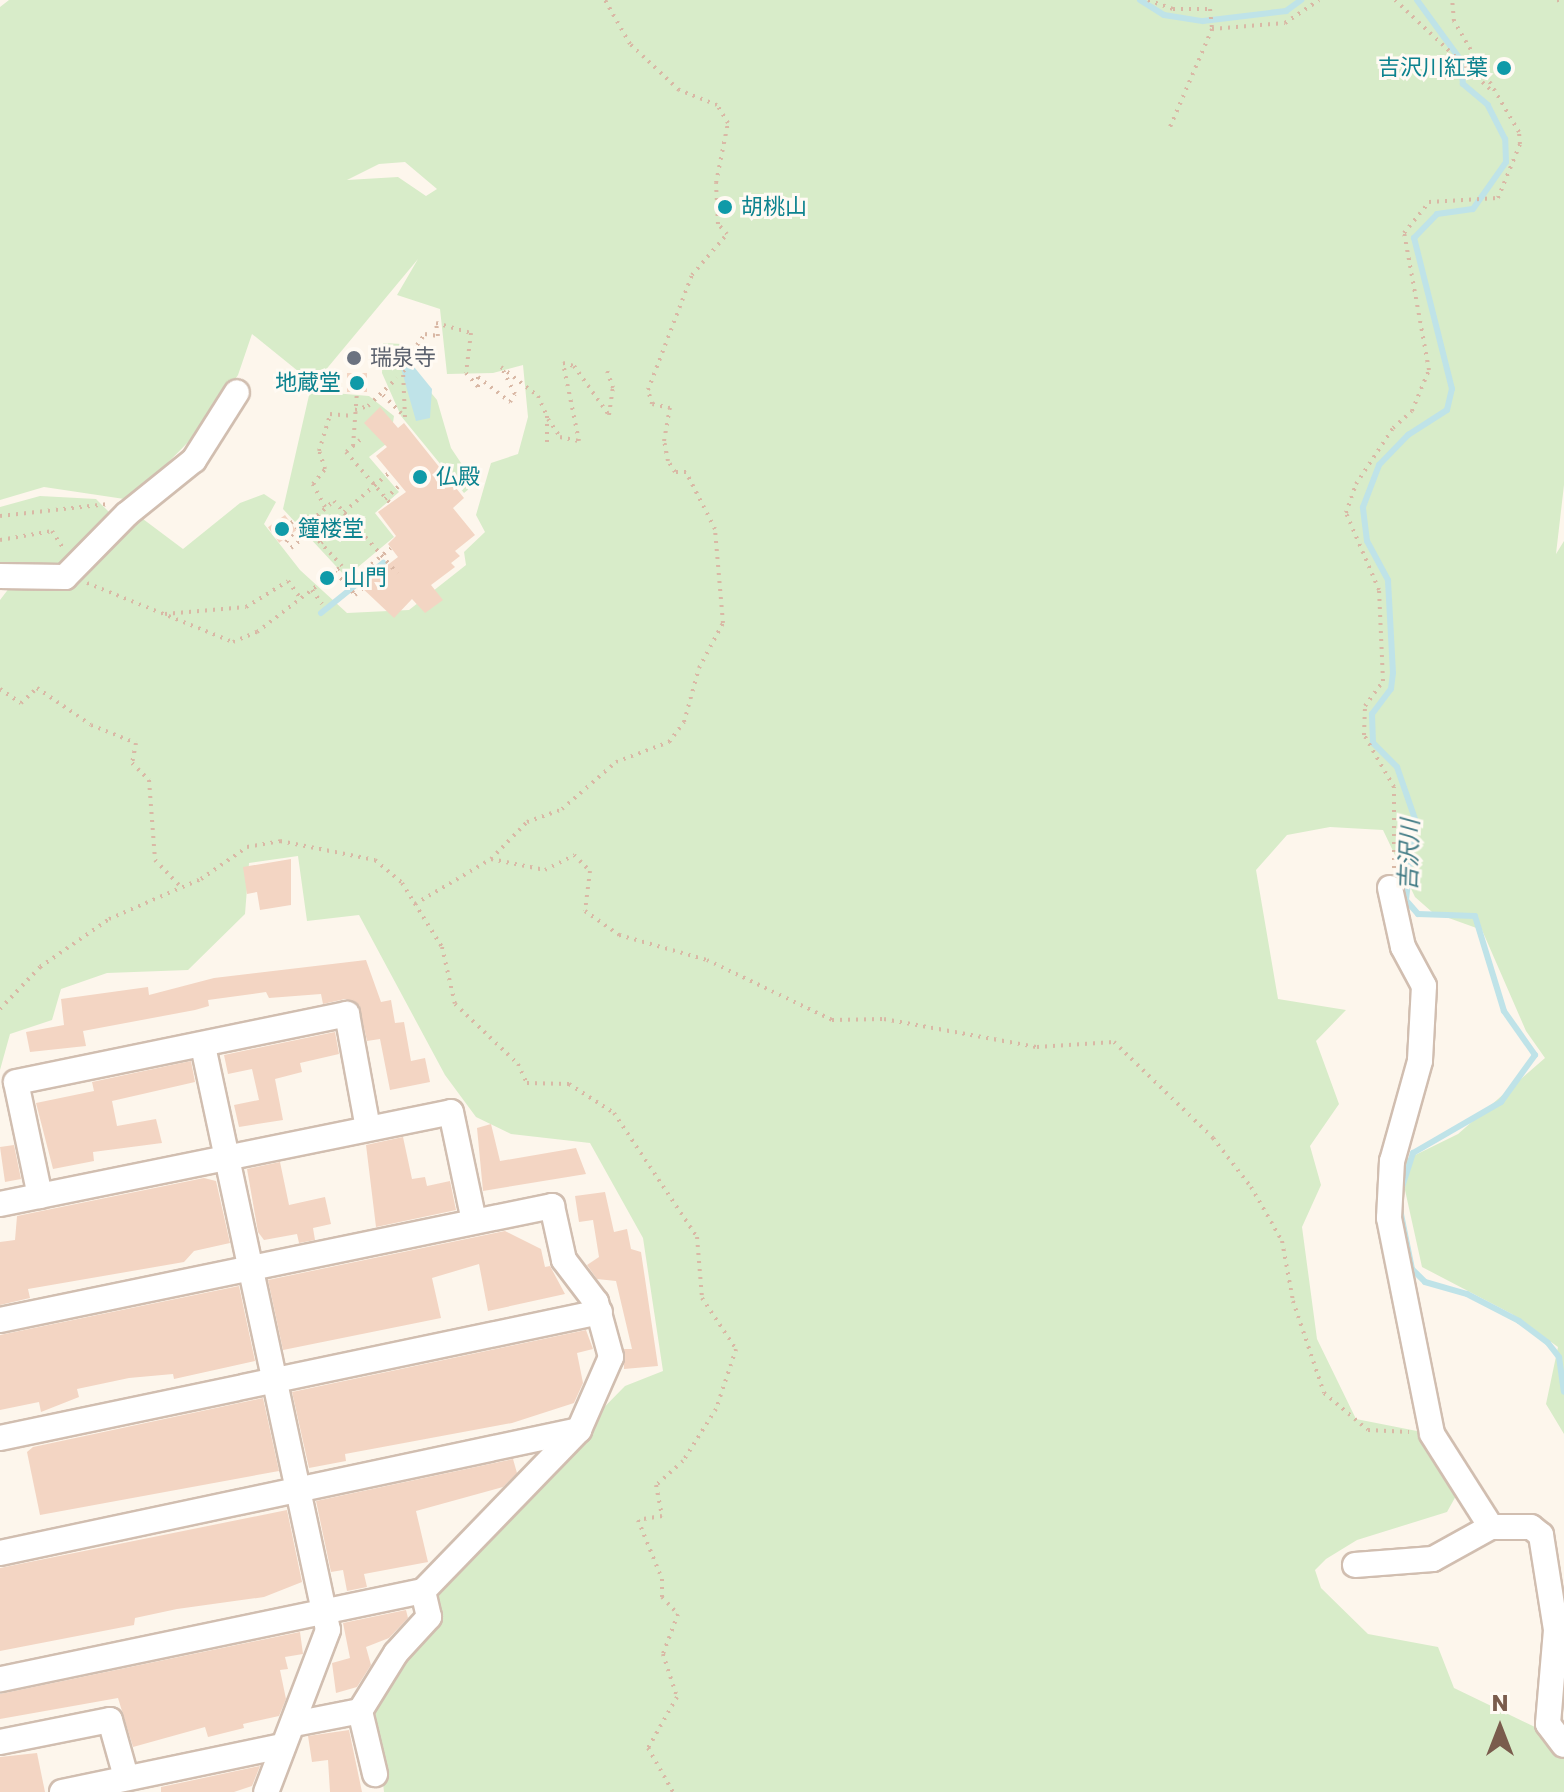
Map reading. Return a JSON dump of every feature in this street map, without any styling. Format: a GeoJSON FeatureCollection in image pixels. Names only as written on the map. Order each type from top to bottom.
{"type":"FeatureCollection","features":[{"type":"Feature","properties":{"kind":"street"},"geometry":{"type":"LineString","coordinates":[[0,576],[70,572],[127,514],[194,460],[237,392]]}},
{"type":"Feature","properties":{"kind":"street"},"geometry":{"type":"LineString","coordinates":[[1390,888],[1403,947],[1424,986],[1420,1061],[1388,1197],[1432,1434],[1491,1527]]}},
{"type":"Feature","properties":{"kind":"street"},"geometry":{"type":"LineString","coordinates":[[40,1196],[16,1082],[347,1014],[368,1128]]}},
{"type":"Feature","properties":{"kind":"street"},"geometry":{"type":"LineString","coordinates":[[203,1046],[326,1612],[327,1645],[266,1792]]}},
{"type":"Feature","properties":{"kind":"street"},"geometry":{"type":"LineString","coordinates":[[0,1204],[451,1112],[474,1221]]}},
{"type":"Feature","properties":{"kind":"street"},"geometry":{"type":"LineString","coordinates":[[0,1320],[552,1206],[564,1260],[600,1312],[611,1357],[579,1430],[423,1591],[0,1679]]}},
{"type":"Feature","properties":{"kind":"street"},"geometry":{"type":"LineString","coordinates":[[0,1438],[600,1312]]}},
{"type":"Feature","properties":{"kind":"street"},"geometry":{"type":"LineString","coordinates":[[0,1553],[579,1430]]}},
{"type":"Feature","properties":{"kind":"street"},"geometry":{"type":"LineString","coordinates":[[1355,1565],[1433,1559],[1491,1527],[1531,1527],[1541,1535],[1556,1630],[1548,1724],[1564,1745]]}},
{"type":"Feature","properties":{"kind":"street"},"geometry":{"type":"LineString","coordinates":[[62,1792],[289,1735],[360,1711],[396,1653],[429,1617],[423,1591]]}},
{"type":"Feature","properties":{"kind":"street"},"geometry":{"type":"LineString","coordinates":[[360,1711],[375,1774]]}},
{"type":"Feature","properties":{"kind":"street"},"geometry":{"type":"LineString","coordinates":[[0,1742],[110,1720],[126,1777]]}},
{"type":"Feature","properties":{"kind":"path"},"geometry":{"type":"LineString","coordinates":[[0,1009],[40,967],[109,919],[182,888],[247,847],[280,841],[375,860],[415,904],[491,859],[527,822],[562,809],[616,762],[669,742],[684,722],[699,668],[723,623],[715,529],[686,472],[675,472],[668,461],[664,441],[670,408],[652,404],[648,390],[692,275],[727,234],[718,224],[716,183],[728,123],[717,105],[679,90],[630,44],[605,0]]}},
{"type":"Feature","properties":{"kind":"path"},"geometry":{"type":"LineString","coordinates":[[1148,0],[1173,9],[1210,9],[1212,29],[1170,127]]}},
{"type":"Feature","properties":{"kind":"path"},"geometry":{"type":"LineString","coordinates":[[1212,29],[1285,23],[1319,0]]}},
{"type":"Feature","properties":{"kind":"path"},"geometry":{"type":"LineString","coordinates":[[1395,0],[1495,94]]}},
{"type":"Feature","properties":{"kind":"path"},"geometry":{"type":"LineString","coordinates":[[1390,888],[1395,883],[1394,787],[1364,735],[1365,706],[1383,681],[1379,590],[1346,513],[1356,484],[1393,428],[1412,411],[1429,370],[1404,233],[1429,202],[1498,198],[1520,144],[1454,21],[1452,0]]}},
{"type":"Feature","properties":{"kind":"path"},"geometry":{"type":"LineString","coordinates":[[1557,0],[1564,2]]}},
{"type":"Feature","properties":{"kind":"path"},"geometry":{"type":"LineString","coordinates":[[383,395],[405,417],[409,412],[405,370],[419,358],[416,346],[425,334],[438,336],[436,323],[471,333],[466,373],[478,387],[478,377],[494,393],[515,400],[501,367],[538,396],[560,437],[579,441],[563,363],[574,366],[609,415],[613,388],[607,371]]}},
{"type":"Feature","properties":{"kind":"path"},"geometry":{"type":"LineString","coordinates":[[325,508],[313,484],[325,469],[319,451],[330,414],[354,413],[383,395],[397,378]]}},
{"type":"Feature","properties":{"kind":"path"},"geometry":{"type":"LineString","coordinates":[[353,446],[357,392]]}},
{"type":"Feature","properties":{"kind":"path"},"geometry":{"type":"LineString","coordinates":[[547,416],[547,446]]}},
{"type":"Feature","properties":{"kind":"path"},"geometry":{"type":"LineString","coordinates":[[360,440],[346,452],[387,501],[398,487]]}},
{"type":"Feature","properties":{"kind":"path"},"geometry":{"type":"LineString","coordinates":[[344,512],[390,472]]}},
{"type":"Feature","properties":{"kind":"path"},"geometry":{"type":"LineString","coordinates":[[286,542],[334,501],[397,573]]}},
{"type":"Feature","properties":{"kind":"path"},"geometry":{"type":"LineString","coordinates":[[0,516],[107,504],[127,514]]}},
{"type":"Feature","properties":{"kind":"path"},"geometry":{"type":"LineString","coordinates":[[321,543],[349,518]]}},
{"type":"Feature","properties":{"kind":"path"},"geometry":{"type":"LineString","coordinates":[[304,524],[342,566],[333,573],[350,588],[362,589]]}},
{"type":"Feature","properties":{"kind":"path"},"geometry":{"type":"LineString","coordinates":[[0,540],[52,531],[70,572],[233,642],[322,582]]}},
{"type":"Feature","properties":{"kind":"path"},"geometry":{"type":"LineString","coordinates":[[291,548],[310,532]]}},
{"type":"Feature","properties":{"kind":"path"},"geometry":{"type":"LineString","coordinates":[[350,588],[391,548]]}},
{"type":"Feature","properties":{"kind":"path"},"geometry":{"type":"LineString","coordinates":[[162,614],[246,607],[286,578],[301,599]]}},
{"type":"Feature","properties":{"kind":"path"},"geometry":{"type":"LineString","coordinates":[[312,590],[322,604]]}},
{"type":"Feature","properties":{"kind":"path"},"geometry":{"type":"LineString","coordinates":[[0,689],[21,703],[37,688],[91,725],[136,743],[132,763],[149,780],[155,860],[182,888]]}},
{"type":"Feature","properties":{"kind":"path"},"geometry":{"type":"LineString","coordinates":[[491,859],[545,870],[574,855],[590,871],[585,911],[619,935],[707,960],[832,1020],[884,1019],[1037,1047],[1114,1042],[1213,1138],[1251,1187],[1282,1241],[1293,1301],[1324,1393],[1368,1430],[1432,1434]]}},
{"type":"Feature","properties":{"kind":"green space"},"geometry":{"type":"Polygon","coordinates":[[[9,0],[1564,0],[1564,485],[1556,554],[1564,541],[1564,1434],[1546,1404],[1558,1347],[1512,1314],[1422,1267],[1399,1163],[1458,1134],[1545,1058],[1526,1031],[1482,930],[1432,912],[1415,897],[1383,830],[1330,827],[1287,835],[1256,870],[1278,999],[1346,1010],[1316,1041],[1339,1104],[1310,1146],[1321,1185],[1302,1227],[1317,1339],[1356,1419],[1432,1434],[1457,1494],[1447,1512],[1357,1540],[1326,1559],[1315,1570],[1321,1588],[1368,1634],[1438,1647],[1454,1688],[1564,1741],[1564,1792],[384,1792],[374,1701],[443,1614],[435,1589],[544,1485],[575,1437],[625,1386],[663,1371],[643,1238],[590,1143],[511,1134],[476,1117],[445,1075],[359,915],[307,921],[298,856],[249,863],[245,914],[188,970],[107,973],[61,989],[52,1020],[10,1034],[0,1070],[0,600],[13,583],[0,571],[0,507],[40,496],[96,499],[116,519],[105,550],[143,519],[183,549],[240,503],[264,494],[276,502],[264,524],[300,570],[347,613],[409,610],[466,565],[464,552],[485,532],[476,515],[491,463],[518,454],[528,417],[523,365],[493,373],[447,374],[440,309],[397,295],[418,259],[314,384],[252,334],[238,375],[203,427],[131,500],[44,487],[0,500],[0,7],[9,0]],[[405,162],[379,164],[347,180],[398,177],[426,196],[437,189],[405,162]]]}},
{"type":"Feature","properties":{"kind":"green space"},"geometry":{"type":"Polygon","coordinates":[[[383,343],[402,344],[413,371],[437,400],[451,448],[475,484],[464,493],[401,416],[382,373],[383,343]]]}},
{"type":"Feature","properties":{"kind":"green space"},"geometry":{"type":"Polygon","coordinates":[[[310,391],[369,396],[394,416],[390,441],[369,457],[399,492],[375,513],[394,537],[346,577],[283,509],[310,391]]]}},
{"type":"Feature","properties":{"kind":"water"},"geometry":{"type":"Polygon","coordinates":[[[428,349],[430,355],[406,357],[432,389],[430,418],[416,421],[397,354],[428,349]]]}},
{"type":"Feature","properties":{"kind":"building","name":"地蔵堂"},"geometry":{"type":"Polygon","coordinates":[[[347,373],[367,373],[367,392],[347,392],[347,373]]]}},
{"type":"Feature","properties":{"kind":"building"},"geometry":{"type":"Polygon","coordinates":[[[380,407],[398,428],[404,423],[464,498],[453,508],[475,535],[455,551],[460,556],[451,563],[455,567],[431,585],[443,600],[425,613],[412,599],[394,618],[360,586],[398,557],[388,544],[396,536],[378,512],[406,492],[376,456],[387,447],[364,423],[380,407]]]}},
{"type":"Feature","properties":{"kind":"building","name":"鐘楼堂"},"geometry":{"type":"Polygon","coordinates":[[[285,515],[296,530],[279,543],[268,527],[285,515]]]}},
{"type":"Feature","properties":{"kind":"building"},"geometry":{"type":"Polygon","coordinates":[[[291,859],[291,905],[260,910],[257,892],[247,894],[243,867],[291,859]]]}},
{"type":"Feature","properties":{"kind":"building"},"geometry":{"type":"Polygon","coordinates":[[[366,960],[381,1002],[391,1000],[395,1023],[404,1022],[411,1061],[425,1058],[430,1082],[390,1090],[380,1039],[367,1041],[359,1005],[345,999],[323,1004],[321,994],[269,998],[266,992],[208,1000],[209,1006],[195,1010],[83,1031],[86,1046],[30,1052],[26,1032],[64,1025],[61,999],[148,987],[149,995],[214,978],[366,960]]]}},
{"type":"Feature","properties":{"kind":"building"},"geometry":{"type":"Polygon","coordinates":[[[335,1032],[339,1054],[300,1063],[302,1072],[275,1079],[283,1120],[239,1127],[234,1105],[259,1100],[252,1069],[228,1074],[224,1055],[335,1032]]]}},
{"type":"Feature","properties":{"kind":"building"},"geometry":{"type":"Polygon","coordinates":[[[191,1061],[195,1082],[112,1101],[117,1126],[156,1119],[162,1143],[93,1152],[94,1161],[53,1169],[36,1103],[94,1091],[92,1082],[191,1061]]]}},
{"type":"Feature","properties":{"kind":"building"},"geometry":{"type":"Polygon","coordinates":[[[491,1124],[500,1161],[576,1148],[586,1174],[483,1191],[477,1128],[491,1124]]]}},
{"type":"Feature","properties":{"kind":"building"},"geometry":{"type":"Polygon","coordinates":[[[403,1137],[412,1179],[425,1177],[427,1186],[450,1181],[456,1210],[376,1227],[366,1145],[403,1137]]]}},
{"type":"Feature","properties":{"kind":"building"},"geometry":{"type":"Polygon","coordinates":[[[14,1145],[21,1179],[5,1182],[0,1147],[14,1145]]]}},
{"type":"Feature","properties":{"kind":"building"},"geometry":{"type":"Polygon","coordinates":[[[280,1162],[289,1205],[325,1197],[331,1224],[313,1228],[315,1240],[299,1243],[297,1234],[264,1240],[258,1232],[247,1169],[280,1162]]]}},
{"type":"Feature","properties":{"kind":"building"},"geometry":{"type":"Polygon","coordinates":[[[204,1178],[216,1181],[230,1243],[194,1251],[184,1262],[28,1289],[30,1298],[0,1305],[0,1242],[15,1240],[17,1216],[204,1178]]]}},
{"type":"Feature","properties":{"kind":"building"},"geometry":{"type":"Polygon","coordinates":[[[605,1192],[614,1232],[627,1229],[631,1249],[641,1252],[658,1366],[624,1369],[624,1349],[632,1349],[616,1281],[597,1279],[587,1265],[599,1257],[593,1220],[579,1222],[575,1196],[605,1192]]]}},
{"type":"Feature","properties":{"kind":"building"},"geometry":{"type":"Polygon","coordinates":[[[505,1231],[541,1249],[545,1267],[550,1266],[565,1294],[488,1311],[479,1264],[432,1278],[441,1318],[283,1350],[268,1280],[505,1231]]]}},
{"type":"Feature","properties":{"kind":"building"},"geometry":{"type":"Polygon","coordinates":[[[239,1286],[255,1361],[174,1379],[173,1374],[129,1378],[77,1389],[79,1397],[41,1412],[39,1402],[0,1410],[0,1335],[239,1286]]]}},
{"type":"Feature","properties":{"kind":"building"},"geometry":{"type":"Polygon","coordinates":[[[586,1330],[593,1349],[577,1353],[583,1383],[574,1403],[512,1423],[345,1454],[346,1461],[309,1468],[292,1392],[586,1330]]]}},
{"type":"Feature","properties":{"kind":"building"},"geometry":{"type":"Polygon","coordinates":[[[263,1398],[279,1471],[40,1515],[27,1452],[33,1447],[263,1398]]]}},
{"type":"Feature","properties":{"kind":"building"},"geometry":{"type":"Polygon","coordinates":[[[513,1459],[517,1473],[503,1487],[416,1511],[428,1562],[364,1574],[367,1587],[347,1591],[343,1570],[331,1572],[316,1501],[513,1459]]]}},
{"type":"Feature","properties":{"kind":"building"},"geometry":{"type":"Polygon","coordinates":[[[287,1510],[302,1582],[264,1597],[177,1609],[135,1618],[134,1625],[0,1651],[0,1568],[287,1510]]]}},
{"type":"Feature","properties":{"kind":"building"},"geometry":{"type":"Polygon","coordinates":[[[406,1610],[408,1618],[389,1638],[366,1647],[371,1665],[357,1687],[336,1693],[332,1663],[350,1658],[343,1623],[406,1610]]]}},
{"type":"Feature","properties":{"kind":"building"},"geometry":{"type":"Polygon","coordinates":[[[300,1632],[303,1654],[285,1657],[288,1669],[280,1670],[286,1699],[279,1716],[243,1724],[244,1728],[208,1737],[205,1727],[133,1747],[118,1698],[0,1719],[0,1694],[300,1632]]]}},
{"type":"Feature","properties":{"kind":"building"},"geometry":{"type":"Polygon","coordinates":[[[349,1730],[362,1792],[330,1792],[328,1760],[312,1762],[308,1736],[349,1730]]]}},
{"type":"Feature","properties":{"kind":"building"},"geometry":{"type":"Polygon","coordinates":[[[37,1753],[45,1792],[0,1792],[0,1757],[37,1753]]]}},
{"type":"Feature","properties":{"kind":"building"},"geometry":{"type":"Polygon","coordinates":[[[260,1766],[252,1786],[234,1792],[161,1792],[161,1787],[260,1766]]]}},
{"type":"Feature","properties":{"kind":"waterway"},"geometry":{"type":"LineString","coordinates":[[1140,0],[1164,15],[1203,21],[1286,11],[1301,0]]}},
{"type":"Feature","properties":{"kind":"waterway","name":"吉沢川"},"geometry":{"type":"LineString","coordinates":[[1401,1190],[1413,1153],[1501,1102],[1535,1055],[1504,1011],[1475,916],[1418,914],[1406,900],[1415,819],[1397,767],[1373,743],[1372,714],[1391,689],[1393,673],[1388,580],[1367,541],[1363,507],[1379,465],[1408,435],[1447,410],[1452,389],[1414,238],[1437,214],[1473,209],[1506,162],[1505,139],[1488,105],[1463,84],[1460,59],[1417,0]]}},
{"type":"Feature","properties":{"kind":"waterway"},"geometry":{"type":"LineString","coordinates":[[321,613],[383,563]]}},
{"type":"Feature","properties":{"kind":"waterway","name":"吉沢川"},"geometry":{"type":"LineString","coordinates":[[1400,1209],[1412,1269],[1425,1282],[1467,1294],[1519,1321],[1548,1343],[1559,1357],[1564,1392]]}},
{"type":"Feature","properties":{"kind":"place","name":"吉沢川紅葉"},"geometry":{"type":"Point","coordinates":[1504,68]}},
{"type":"Feature","properties":{"kind":"place","name":"胡桃山"},"geometry":{"type":"Point","coordinates":[725,207]}},
{"type":"Feature","properties":{"kind":"place","name":"瑞泉寺"},"geometry":{"type":"Point","coordinates":[354,358]}},
{"type":"Feature","properties":{"kind":"place","name":"地蔵堂"},"geometry":{"type":"Point","coordinates":[357,383]}},
{"type":"Feature","properties":{"kind":"place","name":"仏殿"},"geometry":{"type":"Point","coordinates":[420,477]}},
{"type":"Feature","properties":{"kind":"place","name":"鐘楼堂"},"geometry":{"type":"Point","coordinates":[282,529]}},
{"type":"Feature","properties":{"kind":"place","name":"山門"},"geometry":{"type":"Point","coordinates":[327,578]}}]}
